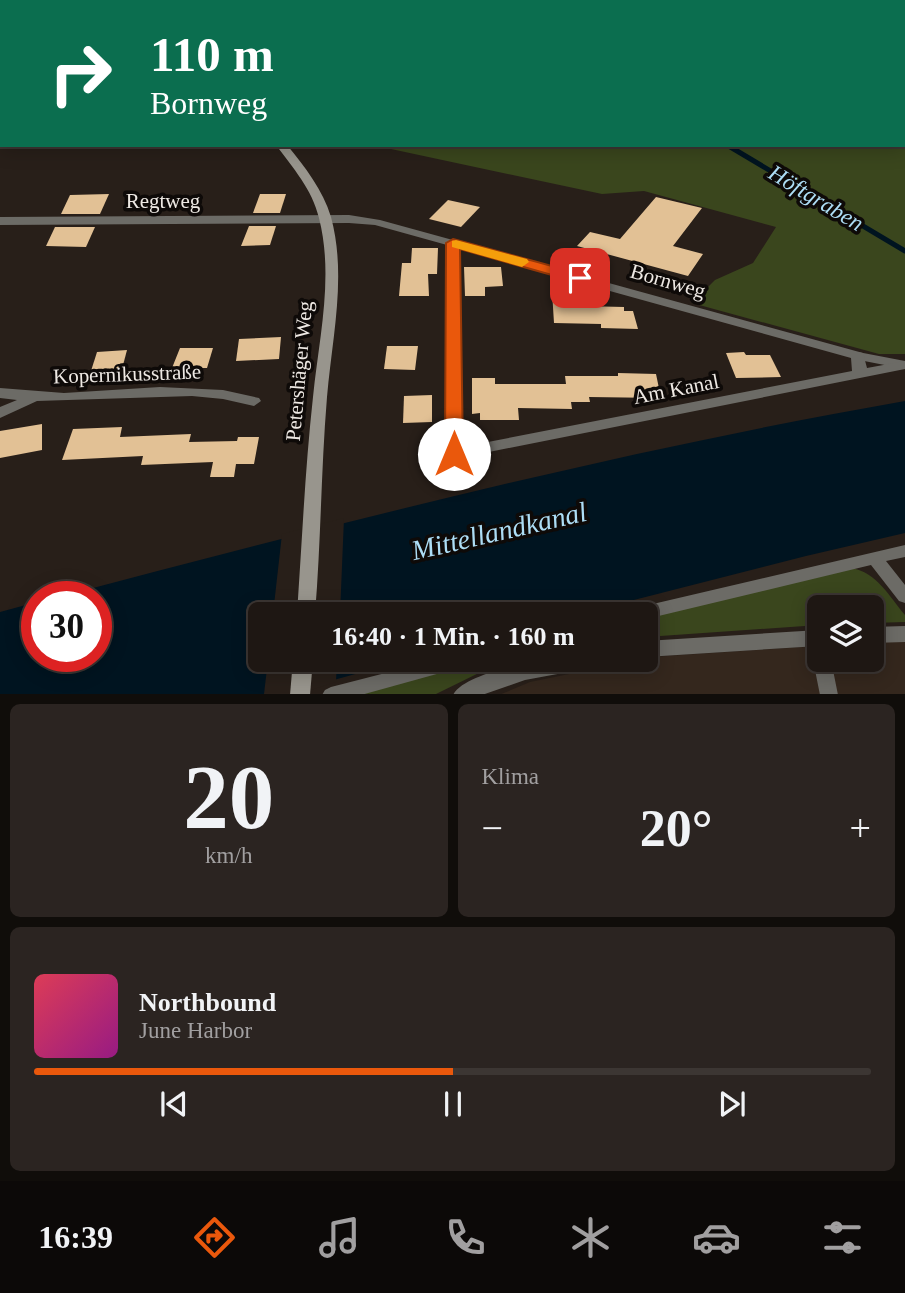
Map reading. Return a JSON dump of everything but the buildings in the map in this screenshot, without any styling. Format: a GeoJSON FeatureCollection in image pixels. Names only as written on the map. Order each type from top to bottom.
{"type":"FeatureCollection","features":[{"type":"Feature","properties":{"kind":"street","name":"Petershäger Weg"},"geometry":{"type":"LineString","coordinates":[[283,147],[307,177],[320,199],[326,220],[331,282],[320,400],[307,602]]}},
{"type":"Feature","properties":{"kind":"street","name":"Regtweg"},"geometry":{"type":"LineString","coordinates":[[0,221],[326,220]]}},
{"type":"Feature","properties":{"kind":"street","name":"Bornweg"},"geometry":{"type":"LineString","coordinates":[[326,220],[376,222],[858,356]]}},
{"type":"Feature","properties":{"kind":"street","name":"Am Kanal"},"geometry":{"type":"LineString","coordinates":[[453,243],[454,454],[904,365]]}},
{"type":"Feature","properties":{"kind":"street"},"geometry":{"type":"LineString","coordinates":[[858,356],[860,374]]}},
{"type":"Feature","properties":{"kind":"street","name":"Kopernikusstraße"},"geometry":{"type":"LineString","coordinates":[[0,393],[31,399],[191,392],[230,394],[254,401]]}},
{"type":"Feature","properties":{"kind":"street"},"geometry":{"type":"LineString","coordinates":[[0,413],[31,399]]}},
{"type":"Feature","properties":{"kind":"street"},"geometry":{"type":"LineString","coordinates":[[884,635],[905,634]]}},
{"type":"Feature","properties":{"kind":"street"},"geometry":{"type":"LineString","coordinates":[[658,648],[807,640]]}},
{"type":"Feature","properties":{"kind":"street"},"geometry":{"type":"LineString","coordinates":[[300,694],[302,672]]}},
{"type":"Feature","properties":{"kind":"street"},"geometry":{"type":"LineString","coordinates":[[465,694],[486,681],[517,672]]}},
{"type":"Feature","properties":{"kind":"lane"},"geometry":{"type":"LineString","coordinates":[[858,356],[904,365]]}},
{"type":"Feature","properties":{"kind":"lane"},"geometry":{"type":"LineString","coordinates":[[658,610],[905,551]]}},
{"type":"Feature","properties":{"kind":"lane"},"geometry":{"type":"LineString","coordinates":[[874,558],[905,597]]}},
{"type":"Feature","properties":{"kind":"lane"},"geometry":{"type":"LineString","coordinates":[[335,694],[417,672]]}},
{"type":"Feature","properties":{"kind":"lane"},"geometry":{"type":"LineString","coordinates":[[824,672],[829,694]]}},
{"type":"Feature","properties":{"kind":"shaded area"},"geometry":{"type":"Polygon","coordinates":[[[905,640],[905,694],[501,694],[530,682],[579,672],[658,672],[658,657],[807,647],[807,672],[884,672],[884,641],[905,640]]]}},
{"type":"Feature","properties":{"kind":"green space"},"geometry":{"type":"Polygon","coordinates":[[[905,147],[905,354],[879,354],[692,303],[715,280],[753,263],[776,227],[644,191],[602,194],[391,149],[905,147]]]}},
{"type":"Feature","properties":{"kind":"green space"},"geometry":{"type":"Polygon","coordinates":[[[852,568],[869,575],[882,586],[905,615],[905,622],[884,623],[884,595],[807,595],[807,626],[658,636],[658,615],[852,568]]]}},
{"type":"Feature","properties":{"kind":"green space"},"geometry":{"type":"Polygon","coordinates":[[[441,672],[481,672],[436,694],[360,694],[441,672]]]}},
{"type":"Feature","properties":{"kind":"water","name":"Mittellandkanal"},"geometry":{"type":"Polygon","coordinates":[[[905,401],[905,533],[626,602],[248,602],[248,672],[363,672],[283,694],[0,694],[0,612],[21,606],[21,672],[112,672],[112,583],[480,490],[692,442],[905,401]]]}},
{"type":"Feature","properties":{"kind":"pier"},"geometry":{"type":"Polygon","coordinates":[[[344,518],[340,602],[274,602],[282,534],[344,518]]]}},
{"type":"Feature","properties":{"kind":"pier"},"geometry":{"type":"Polygon","coordinates":[[[267,672],[336,672],[336,682],[298,694],[264,694],[267,672]]]}},
{"type":"Feature","properties":{"kind":"waterway","name":"Höftgraben"},"geometry":{"type":"LineString","coordinates":[[730,147],[905,251]]}},
{"type":"Feature","properties":{"kind":"slow traffic"},"geometry":{"type":"LineString","coordinates":[[456,244],[522,262]]}},
{"type":"Feature","properties":{"kind":"route"},"geometry":{"type":"LineString","coordinates":[[454,454],[453,243],[580,278]]}}]}
